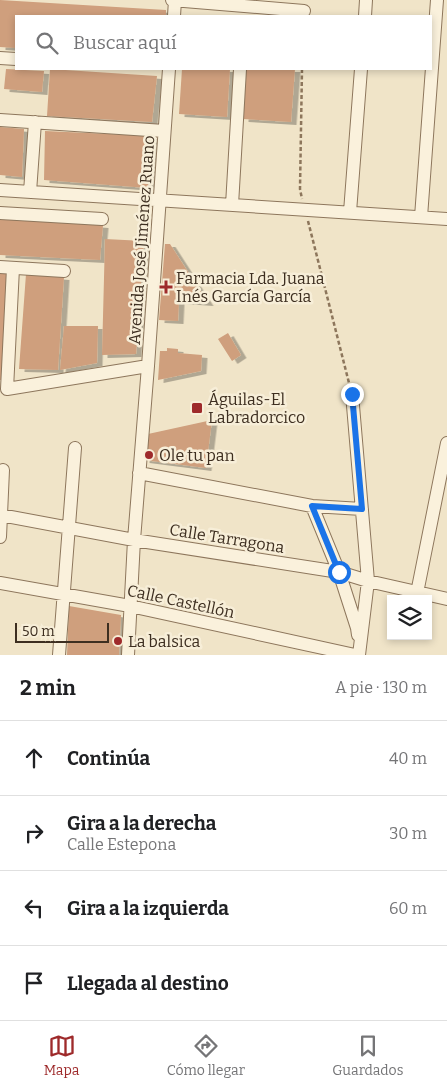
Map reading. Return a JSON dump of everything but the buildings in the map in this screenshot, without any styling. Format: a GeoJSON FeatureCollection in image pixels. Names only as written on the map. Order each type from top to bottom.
{"type":"FeatureCollection","features":[{"type":"Feature","properties":{"kind":"street"},"geometry":{"type":"LineString","coordinates":[[174,15],[174,0],[243,11],[304,11]]}},
{"type":"Feature","properties":{"kind":"street"},"geometry":{"type":"LineString","coordinates":[[365,15],[366,0]]}},
{"type":"Feature","properties":{"kind":"street"},"geometry":{"type":"LineString","coordinates":[[432,68],[437,0]]}},
{"type":"Feature","properties":{"kind":"street"},"geometry":{"type":"LineString","coordinates":[[0,58],[15,59]]}},
{"type":"Feature","properties":{"kind":"street","name":"Avenida José Jiménez Ruano"},"geometry":{"type":"LineString","coordinates":[[128,655],[134,540],[169,70]]}},
{"type":"Feature","properties":{"kind":"street"},"geometry":{"type":"LineString","coordinates":[[232,205],[240,70]]}},
{"type":"Feature","properties":{"kind":"street"},"geometry":{"type":"LineString","coordinates":[[350,212],[361,70]]}},
{"type":"Feature","properties":{"kind":"street"},"geometry":{"type":"LineString","coordinates":[[421,217],[432,70]]}},
{"type":"Feature","properties":{"kind":"street"},"geometry":{"type":"LineString","coordinates":[[0,120],[164,131]]}},
{"type":"Feature","properties":{"kind":"street"},"geometry":{"type":"LineString","coordinates":[[30,192],[35,122]]}},
{"type":"Feature","properties":{"kind":"street"},"geometry":{"type":"LineString","coordinates":[[0,190],[447,219]]}},
{"type":"Feature","properties":{"kind":"street"},"geometry":{"type":"LineString","coordinates":[[0,213],[102,219]]}},
{"type":"Feature","properties":{"kind":"street"},"geometry":{"type":"LineString","coordinates":[[0,266],[64,271]]}},
{"type":"Feature","properties":{"kind":"street"},"geometry":{"type":"LineString","coordinates":[[13,268],[4,389],[148,366]]}},
{"type":"Feature","properties":{"kind":"street"},"geometry":{"type":"LineString","coordinates":[[352,394],[368,581],[359,655]]}},
{"type":"Feature","properties":{"kind":"street"},"geometry":{"type":"LineString","coordinates":[[417,593],[447,443]]}},
{"type":"Feature","properties":{"kind":"street"},"geometry":{"type":"LineString","coordinates":[[60,655],[75,448]]}},
{"type":"Feature","properties":{"kind":"street"},"geometry":{"type":"LineString","coordinates":[[0,538],[4,470]]}},
{"type":"Feature","properties":{"kind":"street"},"geometry":{"type":"LineString","coordinates":[[139,473],[312,506],[362,509]]}},
{"type":"Feature","properties":{"kind":"street"},"geometry":{"type":"LineString","coordinates":[[312,506],[339,572],[357,628],[359,655]]}},
{"type":"Feature","properties":{"kind":"street","name":"Calle Tarragona"},"geometry":{"type":"LineString","coordinates":[[1,515],[134,540],[339,572],[368,581],[447,599]]}},
{"type":"Feature","properties":{"kind":"street","name":"Calle Castellón"},"geometry":{"type":"LineString","coordinates":[[0,582],[130,606],[355,655]]}},
{"type":"Feature","properties":{"kind":"path"},"geometry":{"type":"LineString","coordinates":[[302,70],[300,189],[352,394]]}},
{"type":"Feature","properties":{"kind":"place","name":"Farmacia Lda. Juana Inés García García"},"geometry":{"type":"Point","coordinates":[166,287]}},
{"type":"Feature","properties":{"kind":"place","name":"Águilas-El Labradorcico"},"geometry":{"type":"Point","coordinates":[197,408]}},
{"type":"Feature","properties":{"kind":"place","name":"Ole tu pan"},"geometry":{"type":"Point","coordinates":[149,455]}},
{"type":"Feature","properties":{"kind":"place","name":"La balsica"},"geometry":{"type":"Point","coordinates":[118,641]}},
{"type":"Feature","properties":{"kind":"route"},"geometry":{"type":"LineString","coordinates":[[339,572],[312,506],[362,509],[352,394]]}}]}
